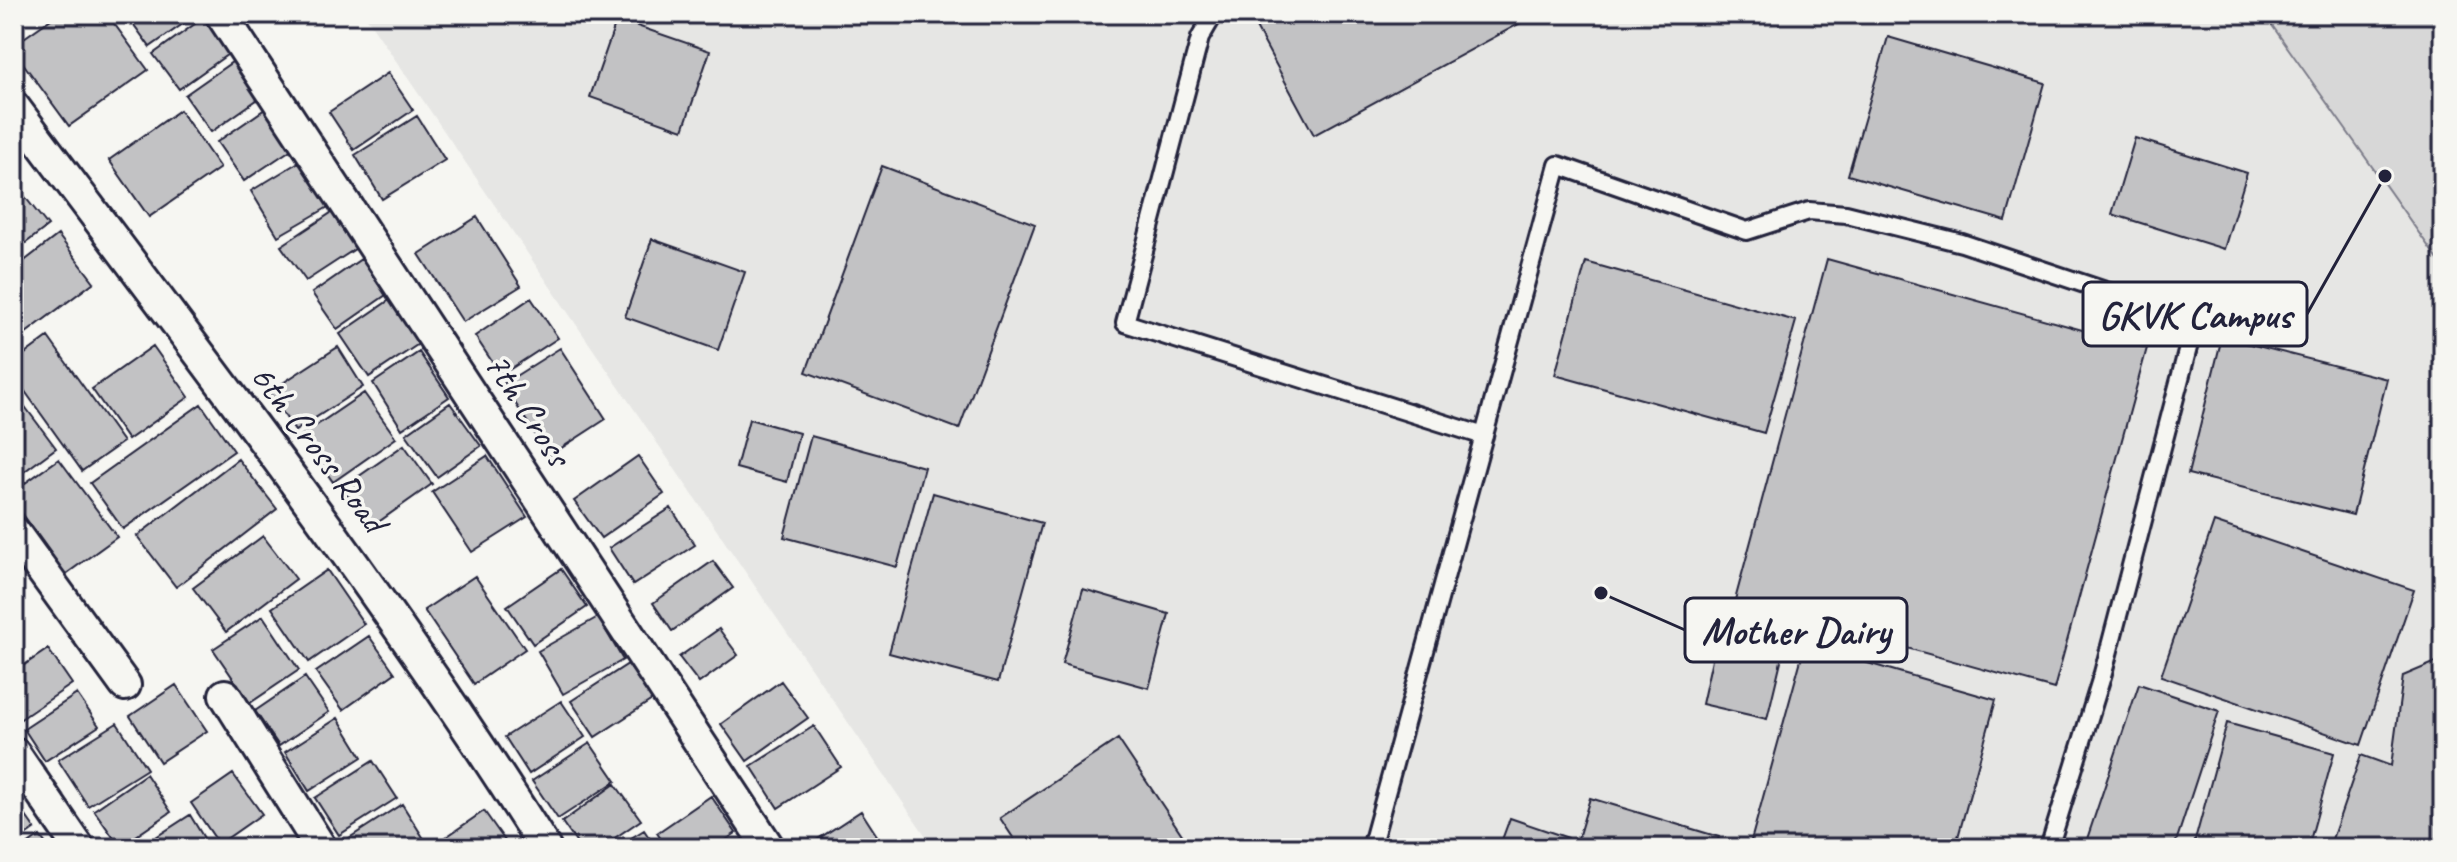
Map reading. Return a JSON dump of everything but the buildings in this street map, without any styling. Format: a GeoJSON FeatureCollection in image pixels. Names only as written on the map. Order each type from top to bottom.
{"type":"FeatureCollection","features":[{"type":"Feature","properties":{"kind":"street","name":"7th Cross"},"geometry":{"type":"LineString","coordinates":[[221,14],[769,848]]}},
{"type":"Feature","properties":{"kind":"street","name":"6th Cross Road"},"geometry":{"type":"LineString","coordinates":[[14,107],[369,582],[482,748],[545,848]]}},
{"type":"Feature","properties":{"kind":"street"},"geometry":{"type":"LineString","coordinates":[[14,532],[125,685]]}},
{"type":"Feature","properties":{"kind":"street"},"geometry":{"type":"LineString","coordinates":[[225,695],[321,848]]}},
{"type":"Feature","properties":{"kind":"street"},"geometry":{"type":"LineString","coordinates":[[14,753],[79,848]]}},
{"type":"Feature","properties":{"kind":"lane"},"geometry":{"type":"LineString","coordinates":[[1214,14],[1200,38],[1125,323],[1484,436]]}},
{"type":"Feature","properties":{"kind":"lane"},"geometry":{"type":"LineString","coordinates":[[1371,848],[1558,165],[1747,231],[1809,211],[1846,214],[1962,243],[2195,321],[2103,673],[2049,848]]}},
{"type":"Feature","properties":{"kind":"shaded area"},"geometry":{"type":"Polygon","coordinates":[[[364,14],[2443,14],[2443,848],[934,848],[364,14]]]}},
{"type":"Feature","properties":{"kind":"shaded area"},"geometry":{"type":"Polygon","coordinates":[[[2264,14],[2443,14],[2443,267],[2264,14]]]}},
{"type":"Feature","properties":{"kind":"place","name":"GKVK Campus"},"geometry":{"type":"Point","coordinates":[2385,176]}},
{"type":"Feature","properties":{"kind":"place","name":"Mother Dairy"},"geometry":{"type":"Point","coordinates":[1601,593]}}]}
